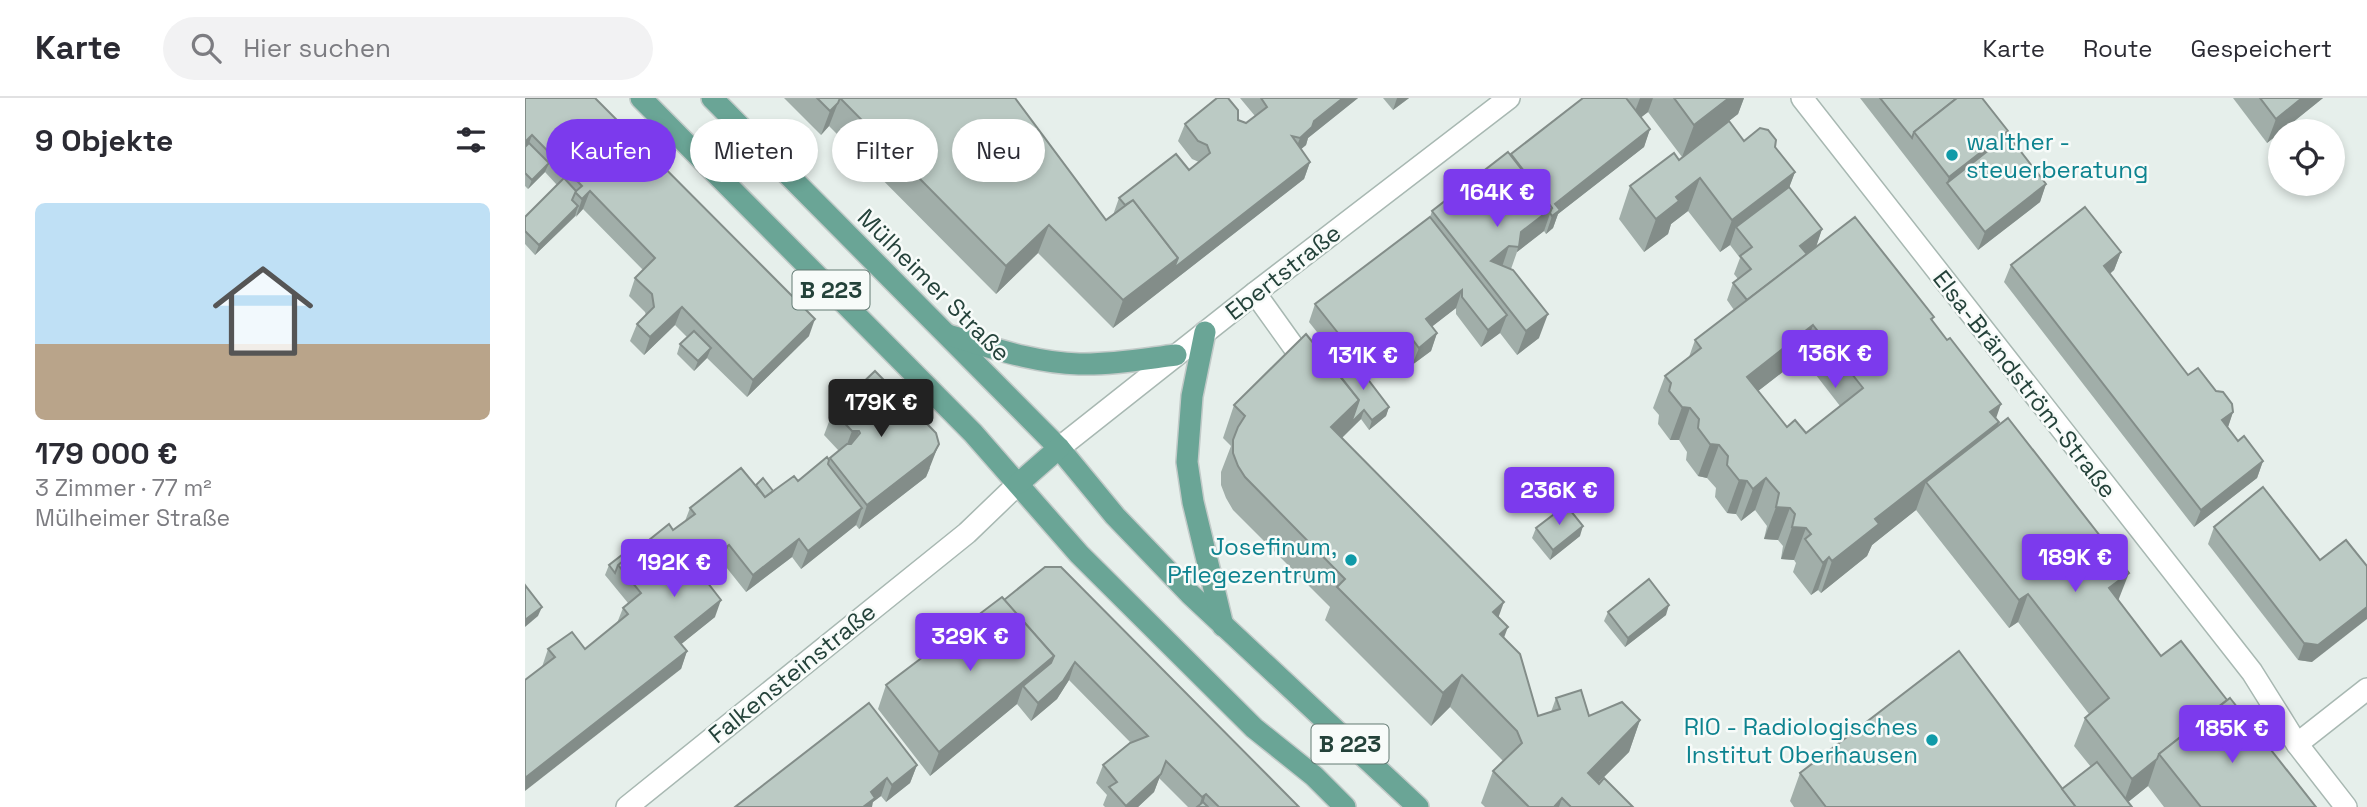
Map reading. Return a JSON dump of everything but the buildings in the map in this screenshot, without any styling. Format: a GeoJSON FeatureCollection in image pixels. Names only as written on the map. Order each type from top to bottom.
{"type":"FeatureCollection","features":[{"type":"Feature","properties":{"kind":"main road","name":"B 223"},"geometry":{"type":"LineString","coordinates":[[642,98],[973,433],[1079,554],[1177,653],[1254,729],[1306,769],[1345,807]]}},
{"type":"Feature","properties":{"kind":"main road","name":"Mülheimer Straße"},"geometry":{"type":"LineString","coordinates":[[712,98],[1059,448],[1115,516],[1223,626],[1417,807]]}},
{"type":"Feature","properties":{"kind":"main road"},"geometry":{"type":"LineString","coordinates":[[1205,332],[1192,396],[1187,462],[1193,502],[1223,626]]}},
{"type":"Feature","properties":{"kind":"main road"},"geometry":{"type":"LineString","coordinates":[[947,334],[1010,353],[1061,363],[1091,364],[1176,355]]}},
{"type":"Feature","properties":{"kind":"main road"},"geometry":{"type":"LineString","coordinates":[[1019,483],[1059,448]]}},
{"type":"Feature","properties":{"kind":"street","name":"Ebertstraße"},"geometry":{"type":"LineString","coordinates":[[1059,448],[1509,98]]}},
{"type":"Feature","properties":{"kind":"street","name":"Elsa-Brändström-Straße"},"geometry":{"type":"LineString","coordinates":[[1802,98],[2252,672],[2298,744],[2346,807]]}},
{"type":"Feature","properties":{"kind":"street"},"geometry":{"type":"LineString","coordinates":[[1255,293],[1303,360]]}},
{"type":"Feature","properties":{"kind":"street","name":"Falkensteinstraße"},"geometry":{"type":"LineString","coordinates":[[627,807],[967,533],[1019,483]]}},
{"type":"Feature","properties":{"kind":"street"},"geometry":{"type":"LineString","coordinates":[[2298,744],[2367,689]]}},
{"type":"Feature","properties":{"kind":"place","name":"walther - steuerberatung"},"geometry":{"type":"Point","coordinates":[1952,155]}},
{"type":"Feature","properties":{"kind":"place","name":"Josefinum, Pflegezentrum"},"geometry":{"type":"Point","coordinates":[1351,560]}},
{"type":"Feature","properties":{"kind":"place","name":"RIO - Radiologisches Institut Oberhausen"},"geometry":{"type":"Point","coordinates":[1932,740]}}]}
